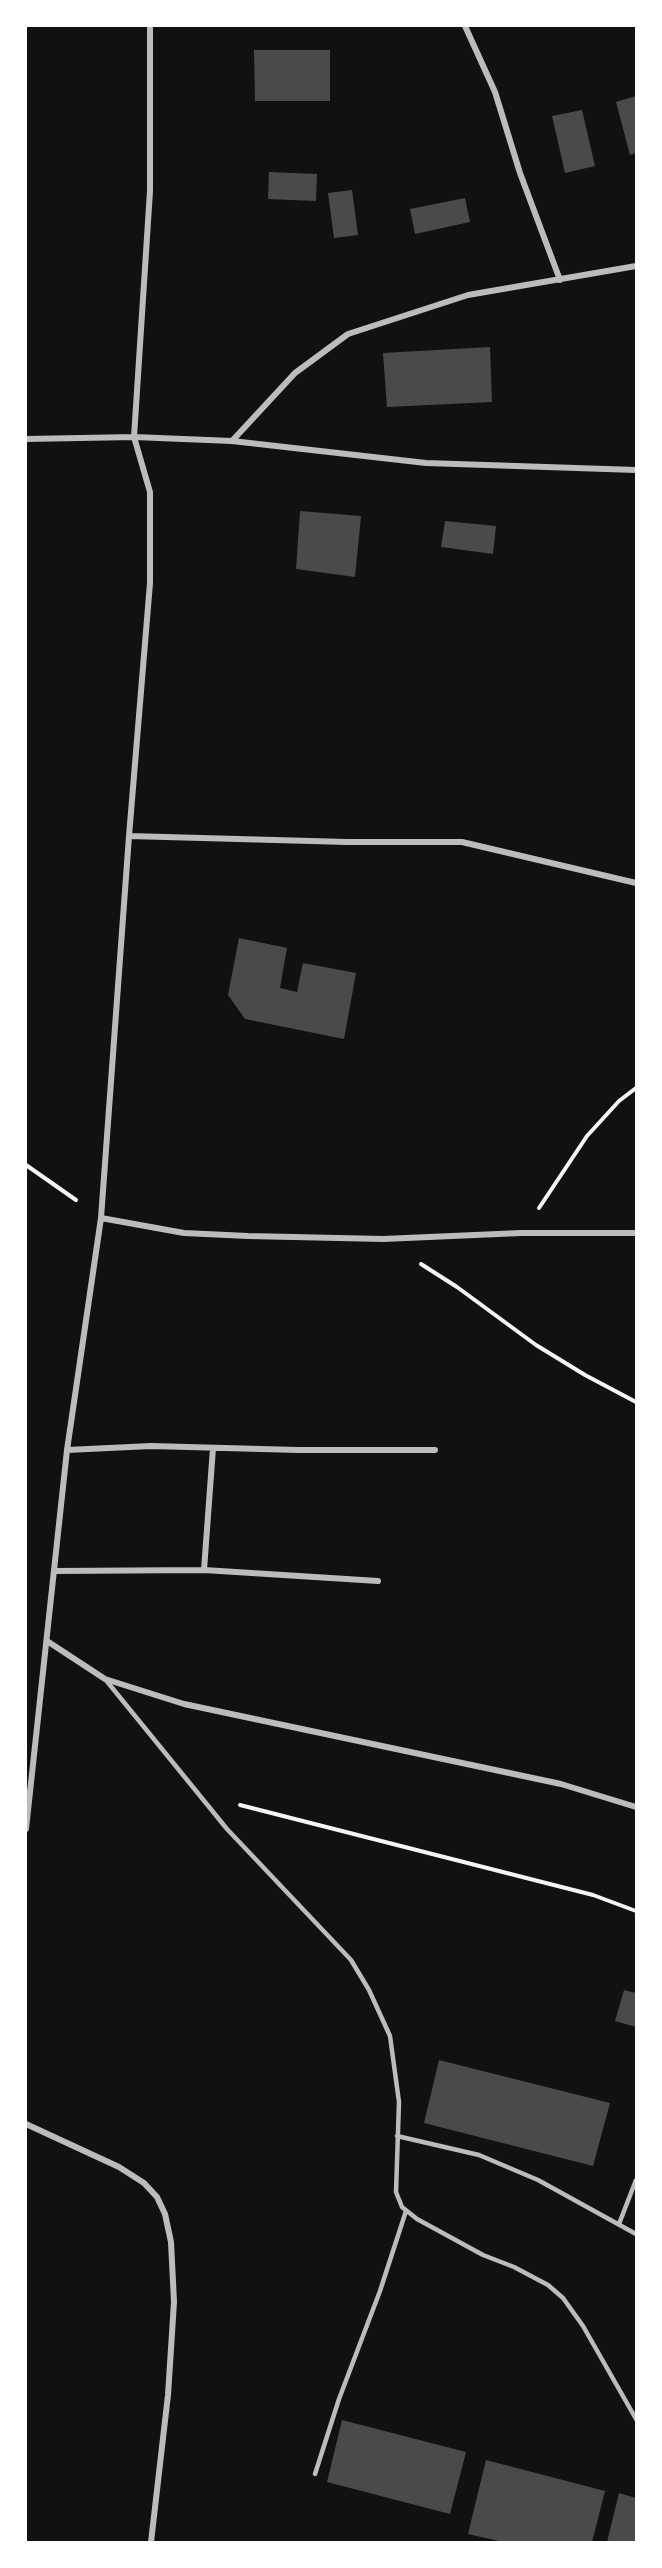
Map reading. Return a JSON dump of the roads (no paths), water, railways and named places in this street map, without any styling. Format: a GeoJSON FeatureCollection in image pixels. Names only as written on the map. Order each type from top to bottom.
{"type":"FeatureCollection","features":[{"type":"Feature","properties":{"kind":"street"},"geometry":{"type":"LineString","coordinates":[[26,1829],[67,1450],[101,1218],[150,583],[150,492],[134,437],[150,191],[150,26]]}},
{"type":"Feature","properties":{"kind":"street"},"geometry":{"type":"LineString","coordinates":[[465,26],[495,92],[520,173],[560,280]]}},
{"type":"Feature","properties":{"kind":"street"},"geometry":{"type":"LineString","coordinates":[[232,441],[295,373],[348,334],[468,295],[636,266]]}},
{"type":"Feature","properties":{"kind":"street"},"geometry":{"type":"LineString","coordinates":[[26,439],[134,437],[232,441],[426,463],[636,470]]}},
{"type":"Feature","properties":{"kind":"street"},"geometry":{"type":"LineString","coordinates":[[129,836],[347,842],[403,840],[462,842],[636,883]]}},
{"type":"Feature","properties":{"kind":"street"},"geometry":{"type":"LineString","coordinates":[[101,1218],[184,1233],[248,1236],[383,1239],[521,1233],[636,1233]]}},
{"type":"Feature","properties":{"kind":"street"},"geometry":{"type":"LineString","coordinates":[[67,1450],[151,1446],[435,1450]]}},
{"type":"Feature","properties":{"kind":"street"},"geometry":{"type":"LineString","coordinates":[[204,1570],[213,1448]]}},
{"type":"Feature","properties":{"kind":"street"},"geometry":{"type":"LineString","coordinates":[[54,1571],[204,1570],[378,1581]]}},
{"type":"Feature","properties":{"kind":"street"},"geometry":{"type":"LineString","coordinates":[[47,1641],[105,1679],[184,1704],[561,1784],[636,1807]]}},
{"type":"Feature","properties":{"kind":"street"},"geometry":{"type":"LineString","coordinates":[[26,2124],[119,2167],[136,2178],[157,2197],[165,2214],[171,2242],[174,2302],[168,2395],[151,2542]]}},
{"type":"Feature","properties":{"kind":"lane"},"geometry":{"type":"LineString","coordinates":[[105,1679],[227,1829],[351,1960],[369,1990],[390,2036],[399,2102],[396,2193],[406,2211],[474,2250],[540,2281],[563,2298],[584,2326],[636,2419]]}},
{"type":"Feature","properties":{"kind":"lane"},"geometry":{"type":"LineString","coordinates":[[397,2136],[478,2155],[538,2180],[636,2234]]}},
{"type":"Feature","properties":{"kind":"lane"},"geometry":{"type":"LineString","coordinates":[[620,2224],[636,2180]]}},
{"type":"Feature","properties":{"kind":"lane"},"geometry":{"type":"LineString","coordinates":[[315,2474],[339,2399],[380,2291],[406,2211]]}}]}
